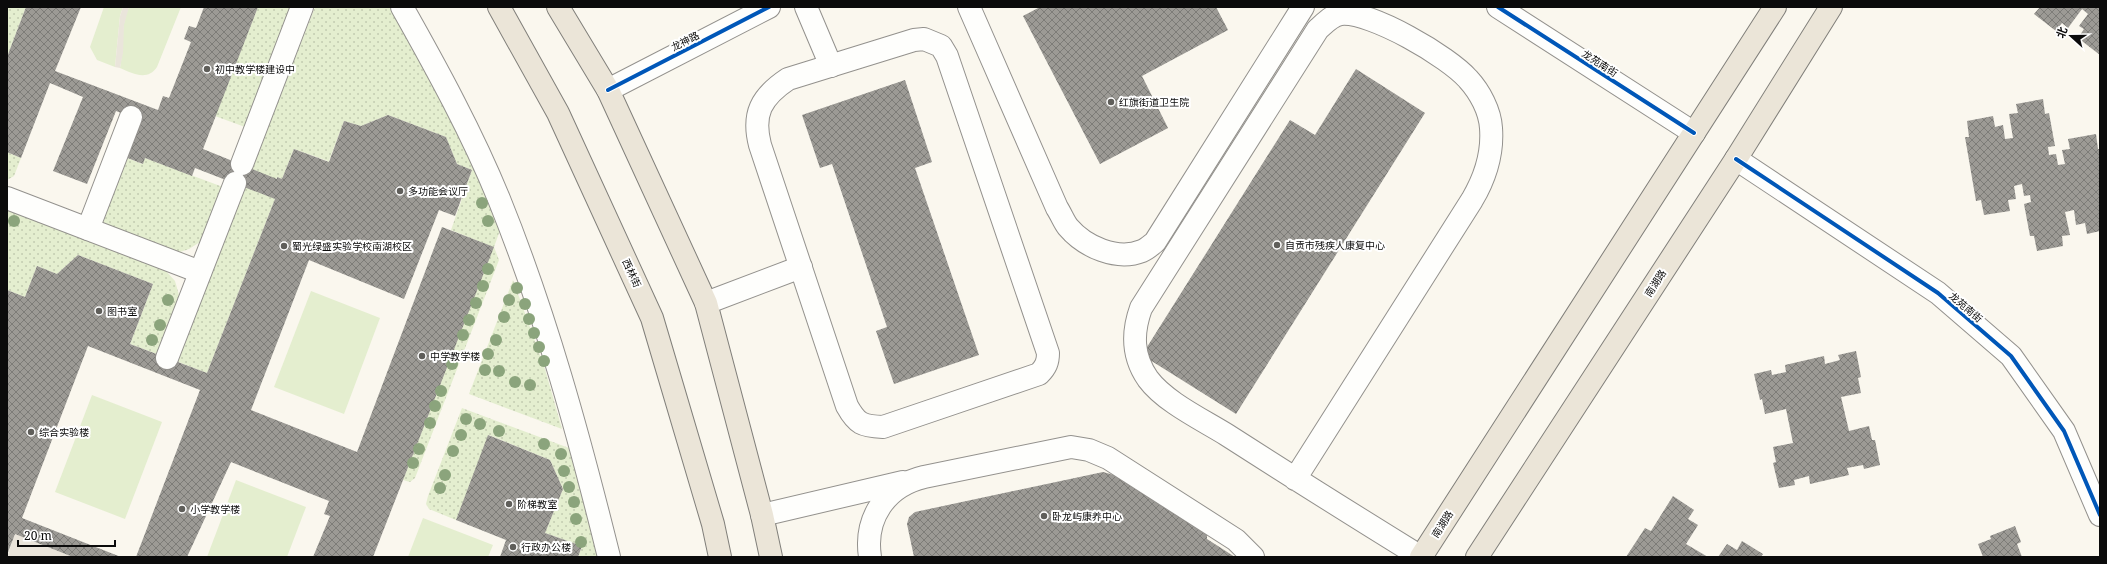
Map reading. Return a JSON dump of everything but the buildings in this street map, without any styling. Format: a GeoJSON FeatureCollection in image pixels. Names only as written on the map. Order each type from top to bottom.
{"type":"FeatureCollection","features":[{"type":"Feature","properties":{"kind":"main road","name":"西林街"},"geometry":{"type":"LineString","coordinates":[[499,7],[558,113],[652,318],[713,524],[720,557]]}},
{"type":"Feature","properties":{"kind":"main road"},"geometry":{"type":"LineString","coordinates":[[558,7],[608,90],[706,303],[762,514],[771,557]]}},
{"type":"Feature","properties":{"kind":"main road","name":"南湖路"},"geometry":{"type":"LineString","coordinates":[[1421,557],[1775,7]]}},
{"type":"Feature","properties":{"kind":"main road","name":"南湖路"},"geometry":{"type":"LineString","coordinates":[[1477,557],[1736,159],[1831,7]]}},
{"type":"Feature","properties":{"kind":"street"},"geometry":{"type":"LineString","coordinates":[[167,358],[302,7]]}},
{"type":"Feature","properties":{"kind":"street"},"geometry":{"type":"LineString","coordinates":[[402,7],[468,131],[499,199],[562,377],[581,445],[609,557]]}},
{"type":"Feature","properties":{"kind":"street","name":"龙神路"},"geometry":{"type":"LineString","coordinates":[[608,90],[769,7]]}},
{"type":"Feature","properties":{"kind":"street"},"geometry":{"type":"LineString","coordinates":[[806,7],[832,66]]}},
{"type":"Feature","properties":{"kind":"street"},"geometry":{"type":"LineString","coordinates":[[969,7],[1057,208],[1068,227],[1081,238],[1096,247],[1112,253],[1128,255],[1143,251],[1155,242],[1303,7]]}},
{"type":"Feature","properties":{"kind":"street","name":"龙苑南街"},"geometry":{"type":"LineString","coordinates":[[1498,7],[1694,133]]}},
{"type":"Feature","properties":{"kind":"street"},"geometry":{"type":"LineString","coordinates":[[1295,479],[1472,200],[1487,171],[1488,162],[1491,127],[1479,92],[1468,78],[1452,65],[1391,27],[1380,22],[1340,14],[1328,20],[1318,28],[1142,308],[1134,336],[1136,352],[1140,365],[1148,379],[1174,401],[1295,479],[1421,557]]}},
{"type":"Feature","properties":{"kind":"street"},"geometry":{"type":"LineString","coordinates":[[924,39],[942,46],[948,56],[1048,353],[1045,368],[1039,374],[882,427],[861,424],[854,418],[847,406],[800,267],[760,146],[757,132],[757,117],[763,101],[772,89],[788,79],[914,40],[924,39]]}},
{"type":"Feature","properties":{"kind":"street"},"geometry":{"type":"LineString","coordinates":[[88,229],[131,117]]}},
{"type":"Feature","properties":{"kind":"street","name":"龙苑南街"},"geometry":{"type":"LineString","coordinates":[[1736,159],[1938,293],[2011,356],[2064,431],[2100,515]]}},
{"type":"Feature","properties":{"kind":"street"},"geometry":{"type":"LineString","coordinates":[[16,208],[88,229],[200,272]]}},
{"type":"Feature","properties":{"kind":"street"},"geometry":{"type":"LineString","coordinates":[[706,303],[800,267]]}},
{"type":"Feature","properties":{"kind":"street"},"geometry":{"type":"LineString","coordinates":[[762,514],[1062,447],[1084,448],[1108,458],[1236,540],[1253,557]]}},
{"type":"Feature","properties":{"kind":"street"},"geometry":{"type":"LineString","coordinates":[[870,557],[869,534],[877,509],[892,491],[912,480]]}},
{"type":"Feature","properties":{"kind":"green space"},"geometry":{"type":"Polygon","coordinates":[[[26,7],[7,57],[7,8],[26,7]]]}},
{"type":"Feature","properties":{"kind":"green space"},"geometry":{"type":"Polygon","coordinates":[[[104,7],[123,7],[120,16],[115,67],[97,60],[90,47],[104,7]]]}},
{"type":"Feature","properties":{"kind":"green space"},"geometry":{"type":"Polygon","coordinates":[[[129,7],[181,7],[157,67],[149,74],[135,74],[120,68],[124,21],[129,7]]]}},
{"type":"Feature","properties":{"kind":"green space"},"geometry":{"type":"Polygon","coordinates":[[[258,7],[292,7],[245,127],[215,116],[258,7]]]}},
{"type":"Feature","properties":{"kind":"green space"},"geometry":{"type":"Polygon","coordinates":[[[315,7],[391,7],[403,25],[503,222],[494,247],[499,260],[415,478],[410,482],[403,480],[493,247],[451,230],[472,170],[457,164],[446,137],[388,115],[361,126],[344,121],[327,166],[328,161],[294,149],[282,179],[277,177],[270,196],[275,199],[207,373],[176,361],[315,7]]]}},
{"type":"Feature","properties":{"kind":"green space"},"geometry":{"type":"Polygon","coordinates":[[[7,152],[21,158],[14,176],[7,180],[7,152]]]}},
{"type":"Feature","properties":{"kind":"green space"},"geometry":{"type":"Polygon","coordinates":[[[125,157],[142,164],[145,158],[223,187],[200,242],[189,249],[180,252],[167,250],[99,224],[125,157]]]}},
{"type":"Feature","properties":{"kind":"green space"},"geometry":{"type":"Polygon","coordinates":[[[7,210],[165,270],[175,281],[179,295],[157,354],[130,344],[153,284],[78,255],[57,274],[37,266],[25,297],[7,290],[7,210]]]}},
{"type":"Feature","properties":{"kind":"green space"},"geometry":{"type":"Polygon","coordinates":[[[513,280],[545,369],[562,429],[469,394],[513,280]]]}},
{"type":"Feature","properties":{"kind":"green space"},"geometry":{"type":"Polygon","coordinates":[[[311,291],[380,318],[344,414],[274,387],[311,291]]]}},
{"type":"Feature","properties":{"kind":"green space"},"geometry":{"type":"Polygon","coordinates":[[[92,395],[162,422],[125,519],[55,492],[92,395]]]}},
{"type":"Feature","properties":{"kind":"green space"},"geometry":{"type":"Polygon","coordinates":[[[462,408],[569,448],[598,557],[578,557],[582,546],[545,533],[563,489],[550,460],[489,435],[456,520],[429,509],[426,504],[428,496],[462,408]]]}},
{"type":"Feature","properties":{"kind":"green space"},"geometry":{"type":"Polygon","coordinates":[[[236,480],[306,507],[287,557],[207,557],[236,480]]]}},
{"type":"Feature","properties":{"kind":"green space"},"geometry":{"type":"Polygon","coordinates":[[[423,518],[493,545],[488,557],[408,557],[423,518]]]}},
{"type":"Feature","properties":{"kind":"shaded area"},"geometry":{"type":"Polygon","coordinates":[[[123,7],[129,7],[124,25],[123,53],[120,68],[115,67],[120,16],[123,7]]]}},
{"type":"Feature","properties":{"kind":"shaded area"},"geometry":{"type":"Polygon","coordinates":[[[15,534],[73,557],[7,557],[15,534]]]}},
{"type":"Feature","properties":{"kind":"cycle path"},"geometry":{"type":"LineString","coordinates":[[608,90],[769,7]]}},
{"type":"Feature","properties":{"kind":"cycle path"},"geometry":{"type":"LineString","coordinates":[[1498,7],[1694,133]]}},
{"type":"Feature","properties":{"kind":"cycle path"},"geometry":{"type":"LineString","coordinates":[[1736,159],[1938,293],[2011,356],[2064,431],[2100,515]]}},
{"type":"Feature","properties":{"kind":"place","name":"初中教学楼建设中"},"geometry":{"type":"Point","coordinates":[207,69]}},
{"type":"Feature","properties":{"kind":"place","name":"红旗街道卫生院"},"geometry":{"type":"Point","coordinates":[1111,102]}},
{"type":"Feature","properties":{"kind":"place","name":"多功能会议厅"},"geometry":{"type":"Point","coordinates":[400,191]}},
{"type":"Feature","properties":{"kind":"place","name":"自贡市残疾人康复中心"},"geometry":{"type":"Point","coordinates":[1277,245]}},
{"type":"Feature","properties":{"kind":"place","name":"蜀光绿盛实验学校南湖校区"},"geometry":{"type":"Point","coordinates":[284,246]}},
{"type":"Feature","properties":{"kind":"place","name":"图书室"},"geometry":{"type":"Point","coordinates":[99,311]}},
{"type":"Feature","properties":{"kind":"place","name":"中学教学楼"},"geometry":{"type":"Point","coordinates":[422,356]}},
{"type":"Feature","properties":{"kind":"place","name":"综合实验楼"},"geometry":{"type":"Point","coordinates":[31,432]}},
{"type":"Feature","properties":{"kind":"place","name":"阶梯教室"},"geometry":{"type":"Point","coordinates":[509,504]}},
{"type":"Feature","properties":{"kind":"place","name":"小学教学楼"},"geometry":{"type":"Point","coordinates":[182,509]}},
{"type":"Feature","properties":{"kind":"place","name":"卧龙屿康养中心"},"geometry":{"type":"Point","coordinates":[1044,516]}},
{"type":"Feature","properties":{"kind":"place","name":"行政办公楼"},"geometry":{"type":"Point","coordinates":[513,547]}}]}
